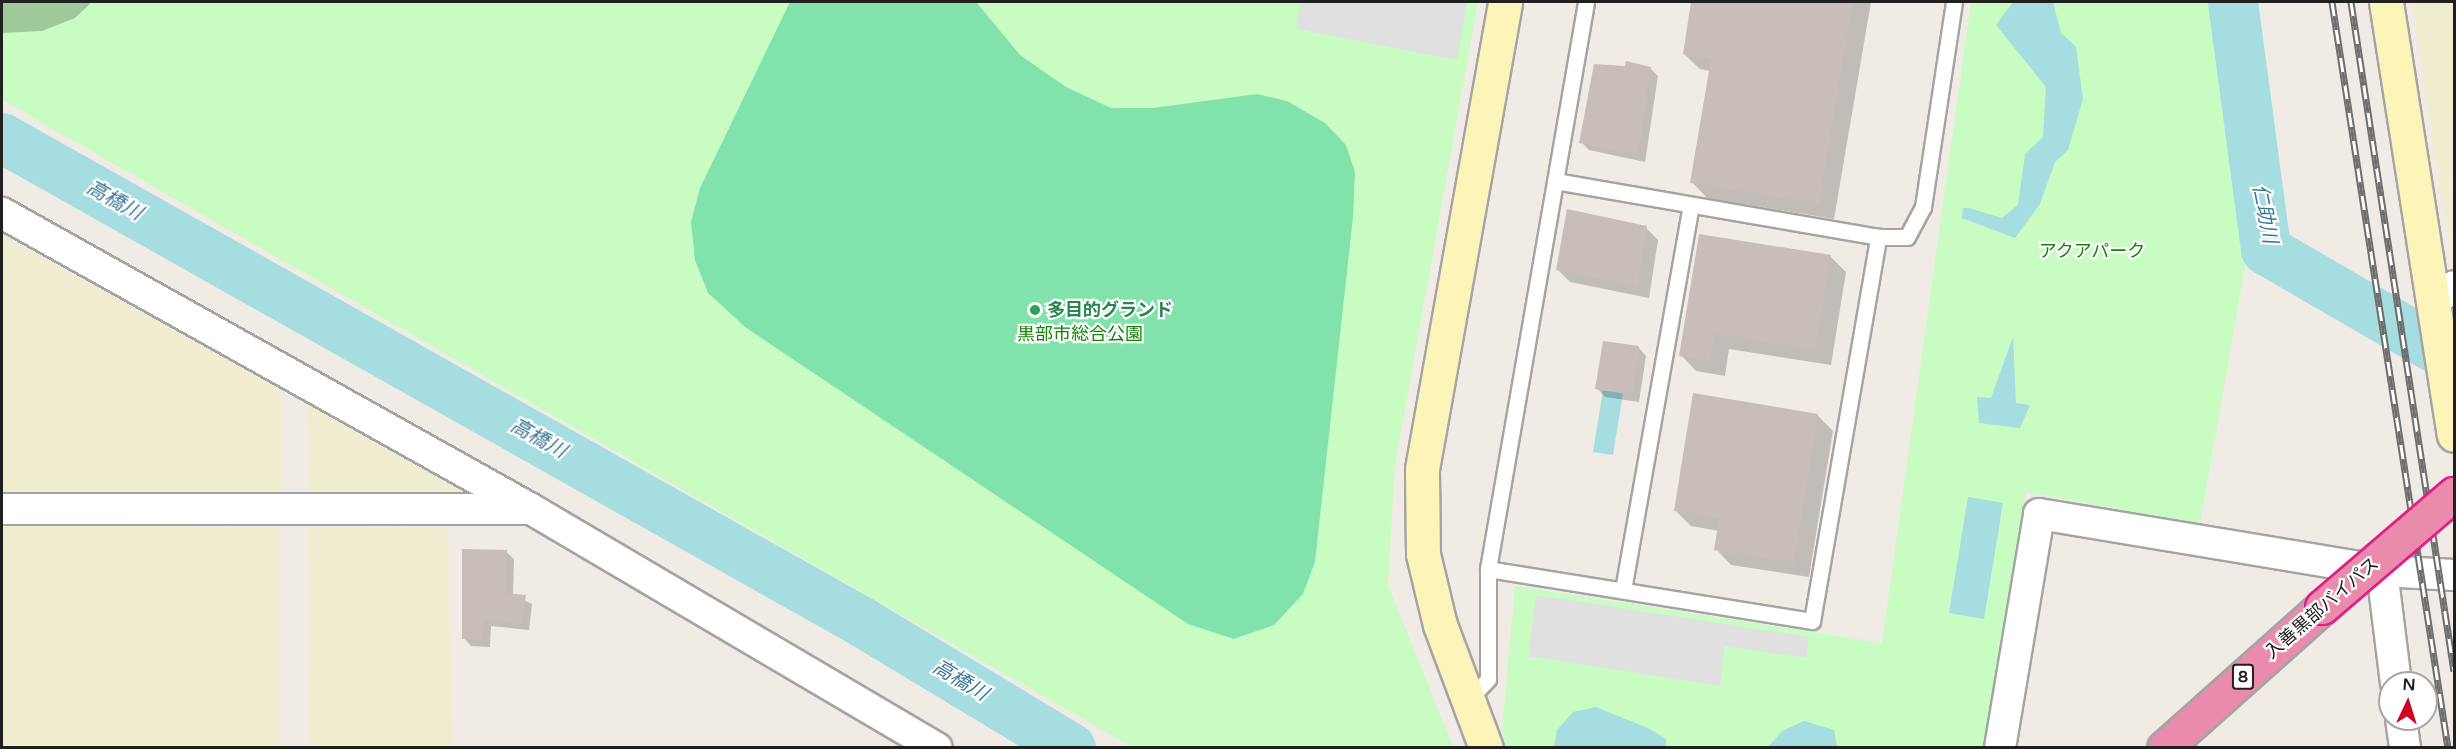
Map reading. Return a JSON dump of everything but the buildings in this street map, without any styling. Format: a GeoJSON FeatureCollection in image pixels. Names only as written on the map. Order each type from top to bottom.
{"type":"FeatureCollection","features":[{"type":"Feature","properties":{"kind":"highway","name":"入善黒部バイパス"},"geometry":{"type":"LineString","coordinates":[[2164,747],[2454,494]]}},
{"type":"Feature","properties":{"kind":"street"},"geometry":{"type":"LineString","coordinates":[[1486,747],[1440,625],[1423,554],[1422,469],[1504,2]]}},
{"type":"Feature","properties":{"kind":"street"},"geometry":{"type":"LineString","coordinates":[[2386,2],[2444,294],[2454,435]]}},
{"type":"Feature","properties":{"kind":"street"},"geometry":{"type":"LineString","coordinates":[[2,213],[531,509],[937,747]]}},
{"type":"Feature","properties":{"kind":"street"},"geometry":{"type":"LineString","coordinates":[[2,509],[531,509]]}},
{"type":"Feature","properties":{"kind":"street"},"geometry":{"type":"LineString","coordinates":[[2000,747],[2039,514],[2382,571],[2454,575]]}},
{"type":"Feature","properties":{"kind":"street"},"geometry":{"type":"LineString","coordinates":[[2382,571],[2394,671]]}},
{"type":"Feature","properties":{"kind":"street"},"geometry":{"type":"LineString","coordinates":[[2403,731],[2405,747]]}},
{"type":"Feature","properties":{"kind":"lane"},"geometry":{"type":"LineString","coordinates":[[1468,700],[1488,679],[1488,568],[1586,2]]}},
{"type":"Feature","properties":{"kind":"lane"},"geometry":{"type":"LineString","coordinates":[[1555,181],[1878,237],[1907,237],[1923,207],[1954,2]]}},
{"type":"Feature","properties":{"kind":"lane"},"geometry":{"type":"LineString","coordinates":[[1623,590],[1690,205]]}},
{"type":"Feature","properties":{"kind":"lane"},"geometry":{"type":"LineString","coordinates":[[1488,568],[1812,621],[1878,237]]}},
{"type":"Feature","properties":{"kind":"shaded area"},"geometry":{"type":"Polygon","coordinates":[[[1301,2],[1467,2],[1457,60],[1296,29],[1301,2]]]}},
{"type":"Feature","properties":{"kind":"shaded area"},"geometry":{"type":"Polygon","coordinates":[[[2411,2],[2454,2],[2452,268],[2411,2]]]}},
{"type":"Feature","properties":{"kind":"shaded area"},"geometry":{"type":"Polygon","coordinates":[[[2,236],[281,387],[281,496],[2,492],[2,236]]]}},
{"type":"Feature","properties":{"kind":"shaded area"},"geometry":{"type":"Polygon","coordinates":[[[307,405],[474,498],[310,498],[307,405]]]}},
{"type":"Feature","properties":{"kind":"shaded area"},"geometry":{"type":"Polygon","coordinates":[[[2,524],[279,528],[279,747],[2,747],[2,524]]]}},
{"type":"Feature","properties":{"kind":"shaded area"},"geometry":{"type":"Polygon","coordinates":[[[448,527],[453,747],[309,747],[308,528],[448,527]]]}},
{"type":"Feature","properties":{"kind":"shaded area"},"geometry":{"type":"Polygon","coordinates":[[[1536,595],[1809,637],[1806,658],[1725,646],[1720,686],[1528,656],[1536,595]]]}},
{"type":"Feature","properties":{"kind":"green space","name":"黒部市総合公園"},"geometry":{"type":"Polygon","coordinates":[[[2,2],[1478,2],[1395,465],[1388,585],[1453,747],[1132,747],[2,100],[2,2]]]}},
{"type":"Feature","properties":{"kind":"green space","name":"多目的グランド"},"geometry":{"type":"Polygon","coordinates":[[[790,2],[976,2],[1020,55],[1066,87],[1111,108],[1153,108],[1257,94],[1287,101],[1325,123],[1346,145],[1355,172],[1353,217],[1315,562],[1303,594],[1274,625],[1234,639],[1188,624],[745,327],[708,293],[695,260],[691,222],[700,188],[790,2]]]}},
{"type":"Feature","properties":{"kind":"green space","name":"アクアパーク"},"geometry":{"type":"Polygon","coordinates":[[[1971,2],[2214,2],[2248,250],[2200,524],[2026,492],[1984,747],[1506,748],[1502,729],[1515,586],[1882,643],[1971,2]]]}},
{"type":"Feature","properties":{"kind":"water"},"geometry":{"type":"Polygon","coordinates":[[[2013,2],[2053,2],[2061,33],[2076,47],[2083,99],[2068,150],[2055,162],[2040,204],[2015,238],[1962,218],[1963,208],[2002,218],[2018,205],[2025,154],[2043,137],[2046,87],[1996,25],[2013,2]]]}},
{"type":"Feature","properties":{"kind":"water"},"geometry":{"type":"Polygon","coordinates":[[[2013,337],[2016,403],[2030,405],[2020,428],[1979,423],[1977,397],[1991,398],[2013,337]]]}},
{"type":"Feature","properties":{"kind":"water"},"geometry":{"type":"Polygon","coordinates":[[[1603,390],[1623,393],[1613,455],[1593,452],[1603,390]]]}},
{"type":"Feature","properties":{"kind":"water"},"geometry":{"type":"Polygon","coordinates":[[[1968,497],[2003,503],[1984,619],[1949,613],[1968,497]]]}},
{"type":"Feature","properties":{"kind":"water"},"geometry":{"type":"Polygon","coordinates":[[[1596,707],[1650,729],[1666,739],[1666,747],[1554,747],[1557,730],[1573,712],[1596,707]]]}},
{"type":"Feature","properties":{"kind":"water"},"geometry":{"type":"Polygon","coordinates":[[[1804,721],[1834,730],[1837,747],[1768,747],[1782,731],[1804,721]]]}},
{"type":"Feature","properties":{"kind":"waterway","name":"仁助川"},"geometry":{"type":"LineString","coordinates":[[2233,2],[2266,250],[2454,359]]}},
{"type":"Feature","properties":{"kind":"waterway","name":"高橋川"},"geometry":{"type":"LineString","coordinates":[[2,138],[862,622],[1071,748]]}},
{"type":"Feature","properties":{"kind":"railway"},"geometry":{"type":"LineString","coordinates":[[2332,2],[2448,748]]}},
{"type":"Feature","properties":{"kind":"railway"},"geometry":{"type":"LineString","coordinates":[[2351,2],[2454,671]]}},
{"type":"Feature","properties":{"kind":"place","name":"多目的グランド"},"geometry":{"type":"Point","coordinates":[1035,310]}}]}
